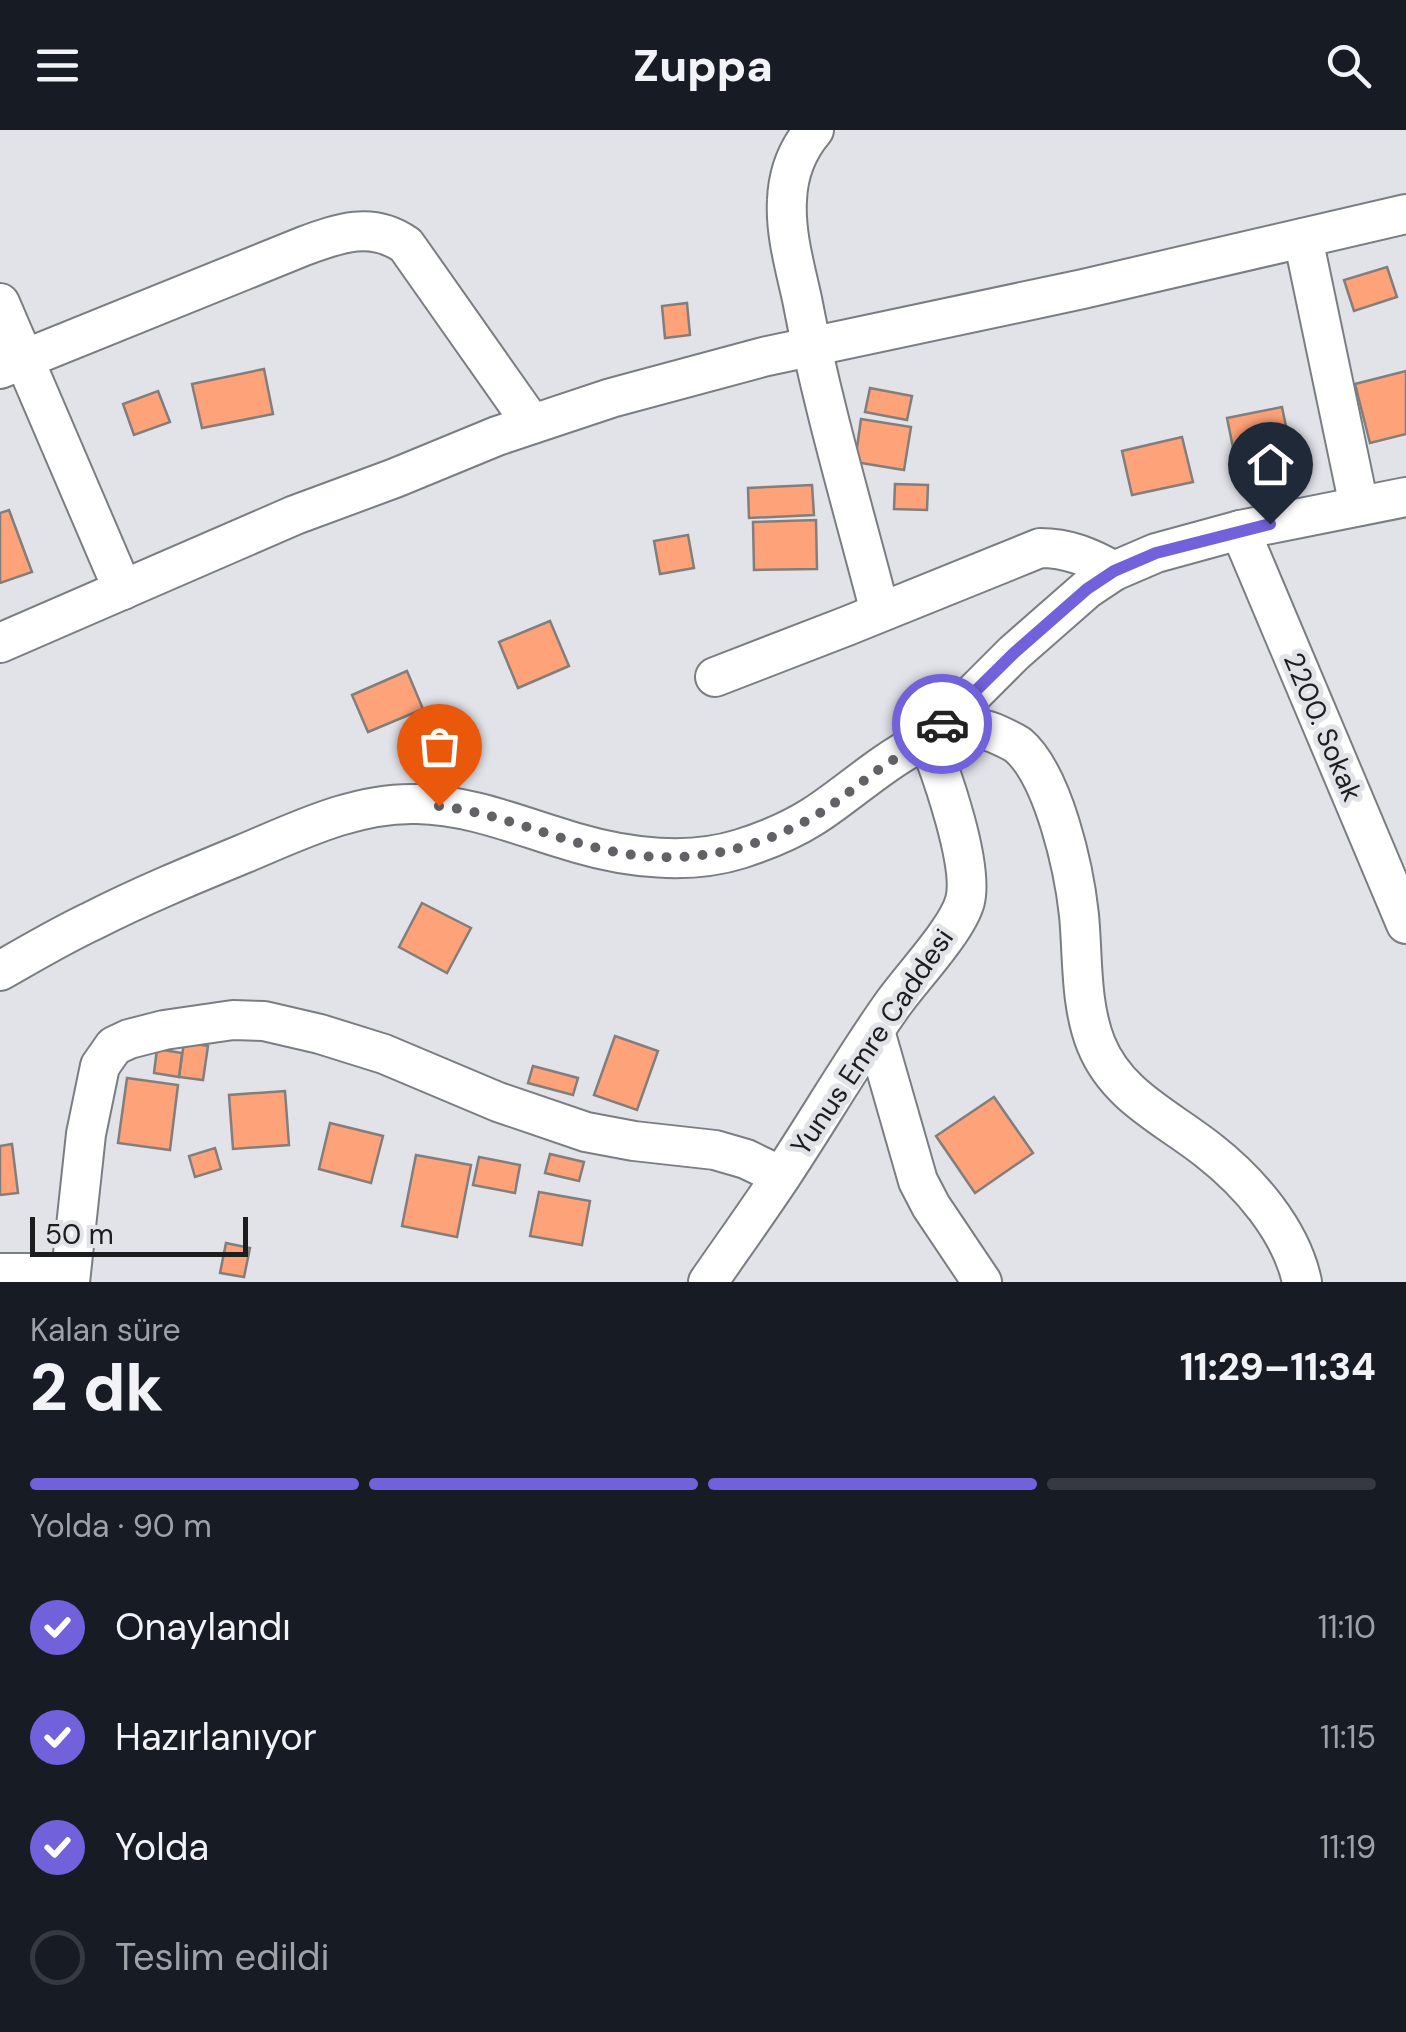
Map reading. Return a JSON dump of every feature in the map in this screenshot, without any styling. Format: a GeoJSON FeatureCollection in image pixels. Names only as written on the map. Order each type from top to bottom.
{"type":"FeatureCollection","features":[{"type":"Feature","properties":{"kind":"street"},"geometry":{"type":"LineString","coordinates":[[814,130],[792,167],[786,218],[811,347],[880,612]]}},
{"type":"Feature","properties":{"kind":"street"},"geometry":{"type":"LineString","coordinates":[[0,643],[295,515],[532,424],[665,383],[1406,214]]}},
{"type":"Feature","properties":{"kind":"street"},"geometry":{"type":"LineString","coordinates":[[11,364],[347,231],[381,232],[396,238],[416,257],[532,424]]}},
{"type":"Feature","properties":{"kind":"street"},"geometry":{"type":"LineString","coordinates":[[1302,238],[1359,506]]}},
{"type":"Feature","properties":{"kind":"street"},"geometry":{"type":"LineString","coordinates":[[0,304],[11,364],[123,590]]}},
{"type":"Feature","properties":{"kind":"street"},"geometry":{"type":"LineString","coordinates":[[0,971],[138,898],[318,823],[370,807],[416,804],[461,809],[578,844],[660,858],[735,851],[808,820],[928,738],[1014,653],[1087,589],[1114,571],[1156,553],[1240,530],[1406,497]]}},
{"type":"Feature","properties":{"kind":"street","name":"2200. Sokak"},"geometry":{"type":"LineString","coordinates":[[1240,530],[1406,924]]}},
{"type":"Feature","properties":{"kind":"street"},"geometry":{"type":"LineString","coordinates":[[715,676],[1040,548],[1084,554],[1114,571]]}},
{"type":"Feature","properties":{"kind":"street"},"geometry":{"type":"LineString","coordinates":[[928,738],[968,728],[992,732],[1018,745],[1036,768],[1049,793],[1068,854],[1078,910],[1088,1023],[1100,1052],[1116,1078],[1140,1103],[1207,1149],[1242,1180],[1286,1241],[1302,1282]]}},
{"type":"Feature","properties":{"kind":"street","name":"Yunus Emre Caddesi"},"geometry":{"type":"LineString","coordinates":[[708,1282],[874,1031],[957,920],[966,900],[956,822],[928,738]]}},
{"type":"Feature","properties":{"kind":"street"},"geometry":{"type":"LineString","coordinates":[[0,1273],[70,1277],[86,1134],[94,1087],[105,1056],[114,1046],[129,1040],[164,1030],[216,1023],[264,1021],[320,1034],[384,1054],[498,1102],[586,1132],[715,1150],[746,1158],[781,1176]]}},
{"type":"Feature","properties":{"kind":"street"},"geometry":{"type":"LineString","coordinates":[[874,1031],[918,1181],[982,1282]]}},
{"type":"Feature","properties":{"kind":"building"},"geometry":{"type":"Polygon","coordinates":[[[1387,267],[1397,297],[1354,311],[1344,280],[1387,267]]]}},
{"type":"Feature","properties":{"kind":"building"},"geometry":{"type":"Polygon","coordinates":[[[687,303],[690,335],[665,338],[662,306],[687,303]]]}},
{"type":"Feature","properties":{"kind":"building"},"geometry":{"type":"Polygon","coordinates":[[[264,369],[273,414],[202,428],[192,384],[264,369]]]}},
{"type":"Feature","properties":{"kind":"building"},"geometry":{"type":"Polygon","coordinates":[[[1406,371],[1406,434],[1370,443],[1355,384],[1406,371]]]}},
{"type":"Feature","properties":{"kind":"building"},"geometry":{"type":"Polygon","coordinates":[[[870,388],[912,396],[907,420],[865,412],[870,388]]]}},
{"type":"Feature","properties":{"kind":"building"},"geometry":{"type":"Polygon","coordinates":[[[158,391],[170,422],[134,435],[123,404],[158,391]]]}},
{"type":"Feature","properties":{"kind":"building"},"geometry":{"type":"Polygon","coordinates":[[[1282,407],[1293,461],[1238,472],[1227,418],[1282,407]]]}},
{"type":"Feature","properties":{"kind":"building"},"geometry":{"type":"Polygon","coordinates":[[[861,419],[911,427],[904,470],[855,462],[861,419]]]}},
{"type":"Feature","properties":{"kind":"building"},"geometry":{"type":"Polygon","coordinates":[[[1182,437],[1193,482],[1132,495],[1122,451],[1182,437]]]}},
{"type":"Feature","properties":{"kind":"building"},"geometry":{"type":"Polygon","coordinates":[[[895,484],[928,485],[927,510],[894,509],[895,484]]]}},
{"type":"Feature","properties":{"kind":"building"},"geometry":{"type":"Polygon","coordinates":[[[812,485],[814,515],[749,518],[748,488],[812,485]]]}},
{"type":"Feature","properties":{"kind":"building"},"geometry":{"type":"Polygon","coordinates":[[[9,510],[32,572],[0,583],[0,513],[9,510]]]}},
{"type":"Feature","properties":{"kind":"building"},"geometry":{"type":"Polygon","coordinates":[[[816,520],[817,569],[754,570],[753,522],[816,520]]]}},
{"type":"Feature","properties":{"kind":"building"},"geometry":{"type":"Polygon","coordinates":[[[688,535],[694,568],[660,574],[654,541],[688,535]]]}},
{"type":"Feature","properties":{"kind":"building"},"geometry":{"type":"Polygon","coordinates":[[[550,621],[569,666],[518,688],[499,642],[550,621]]]}},
{"type":"Feature","properties":{"kind":"building"},"geometry":{"type":"Polygon","coordinates":[[[407,671],[423,709],[368,732],[352,695],[407,671]]]}},
{"type":"Feature","properties":{"kind":"building"},"geometry":{"type":"Polygon","coordinates":[[[422,903],[471,928],[447,973],[399,947],[422,903]]]}},
{"type":"Feature","properties":{"kind":"building"},"geometry":{"type":"Polygon","coordinates":[[[615,1036],[658,1051],[637,1110],[594,1095],[615,1036]]]}},
{"type":"Feature","properties":{"kind":"building"},"geometry":{"type":"Polygon","coordinates":[[[184,1042],[208,1046],[203,1080],[179,1077],[184,1042]]]}},
{"type":"Feature","properties":{"kind":"building"},"geometry":{"type":"Polygon","coordinates":[[[157,1049],[182,1053],[179,1077],[154,1073],[157,1049]]]}},
{"type":"Feature","properties":{"kind":"building"},"geometry":{"type":"Polygon","coordinates":[[[533,1066],[578,1078],[573,1095],[528,1083],[533,1066]]]}},
{"type":"Feature","properties":{"kind":"building"},"geometry":{"type":"Polygon","coordinates":[[[127,1078],[178,1085],[170,1150],[118,1143],[127,1078]]]}},
{"type":"Feature","properties":{"kind":"building"},"geometry":{"type":"Polygon","coordinates":[[[285,1091],[289,1145],[233,1149],[229,1095],[285,1091]]]}},
{"type":"Feature","properties":{"kind":"building"},"geometry":{"type":"Polygon","coordinates":[[[994,1097],[1033,1153],[975,1193],[936,1136],[994,1097]]]}},
{"type":"Feature","properties":{"kind":"building"},"geometry":{"type":"Polygon","coordinates":[[[330,1123],[383,1136],[371,1183],[319,1169],[330,1123]]]}},
{"type":"Feature","properties":{"kind":"building"},"geometry":{"type":"Polygon","coordinates":[[[12,1144],[18,1193],[0,1195],[0,1146],[12,1144]]]}},
{"type":"Feature","properties":{"kind":"building"},"geometry":{"type":"Polygon","coordinates":[[[215,1148],[221,1169],[195,1177],[189,1156],[215,1148]]]}},
{"type":"Feature","properties":{"kind":"building"},"geometry":{"type":"Polygon","coordinates":[[[550,1154],[584,1162],[579,1181],[545,1173],[550,1154]]]}},
{"type":"Feature","properties":{"kind":"building"},"geometry":{"type":"Polygon","coordinates":[[[416,1155],[471,1165],[457,1237],[402,1226],[416,1155]]]}},
{"type":"Feature","properties":{"kind":"building"},"geometry":{"type":"Polygon","coordinates":[[[479,1157],[520,1165],[515,1193],[473,1185],[479,1157]]]}},
{"type":"Feature","properties":{"kind":"building"},"geometry":{"type":"Polygon","coordinates":[[[539,1192],[590,1201],[582,1245],[530,1236],[539,1192]]]}},
{"type":"Feature","properties":{"kind":"building"},"geometry":{"type":"Polygon","coordinates":[[[226,1243],[250,1248],[244,1277],[220,1273],[226,1243]]]}},
{"type":"Feature","properties":{"kind":"way so far"},"geometry":{"type":"LineString","coordinates":[[439,806],[508,820],[578,844],[620,853],[660,858],[735,851],[808,820],[928,738],[942,724]]}},
{"type":"Feature","properties":{"kind":"route"},"geometry":{"type":"LineString","coordinates":[[942,724],[1014,653],[1087,589],[1114,571],[1156,553],[1270,524]]}}]}
